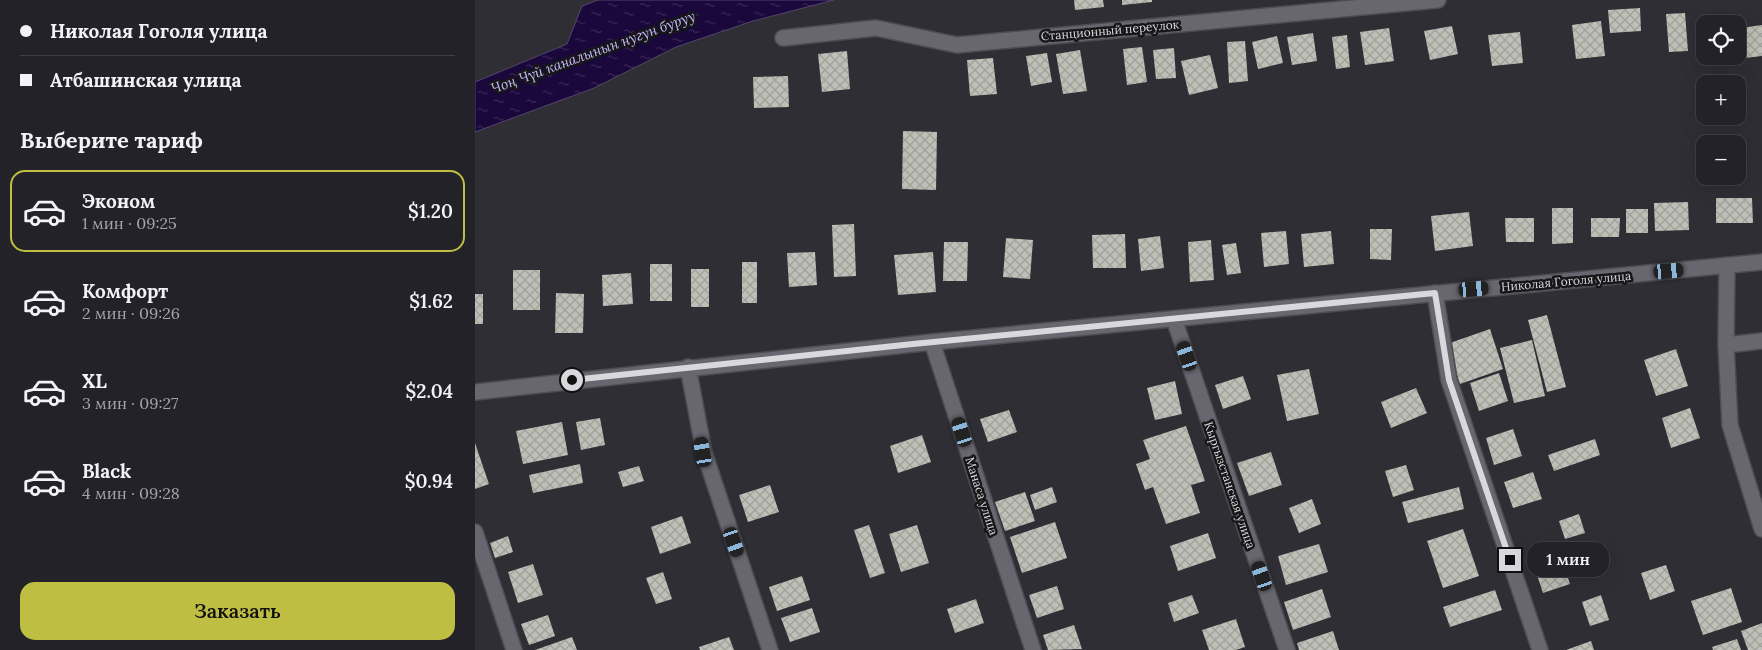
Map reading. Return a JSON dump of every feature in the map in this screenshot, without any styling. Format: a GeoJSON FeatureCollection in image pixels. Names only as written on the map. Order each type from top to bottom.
{"type":"FeatureCollection","features":[{"type":"Feature","properties":{"kind":"street","name":"Станционный переулок"},"geometry":{"type":"LineString","coordinates":[[783,38],[877,28],[957,45],[1438,0]]}},
{"type":"Feature","properties":{"kind":"street","name":"Николая Гоголя улица"},"geometry":{"type":"LineString","coordinates":[[475,392],[688,367],[932,342],[1762,262]]}},
{"type":"Feature","properties":{"kind":"street"},"geometry":{"type":"LineString","coordinates":[[1727,265],[1726,345],[1730,425],[1762,528]]}},
{"type":"Feature","properties":{"kind":"street"},"geometry":{"type":"LineString","coordinates":[[1435,293],[1449,380],[1540,650]]}},
{"type":"Feature","properties":{"kind":"street","name":"Кыргызстанская улица"},"geometry":{"type":"LineString","coordinates":[[1174,319],[1287,650]]}},
{"type":"Feature","properties":{"kind":"street"},"geometry":{"type":"LineString","coordinates":[[1726,345],[1762,341]]}},
{"type":"Feature","properties":{"kind":"street","name":"Манаса улица"},"geometry":{"type":"LineString","coordinates":[[932,342],[1033,650]]}},
{"type":"Feature","properties":{"kind":"street"},"geometry":{"type":"LineString","coordinates":[[688,367],[703,452],[770,650]]}},
{"type":"Feature","properties":{"kind":"street"},"geometry":{"type":"LineString","coordinates":[[475,532],[514,650]]}},
{"type":"Feature","properties":{"kind":"water","name":"Чоң Чүй каналынын нугун буруу"},"geometry":{"type":"Polygon","coordinates":[[[598,0],[834,0],[753,21],[676,47],[594,88],[475,132],[475,82],[567,44],[582,6],[598,0]]]}},
{"type":"Feature","properties":{"kind":"building"},"geometry":{"type":"Polygon","coordinates":[[[1074,0],[1103,0],[1104,7],[1075,10],[1074,0]]]}},
{"type":"Feature","properties":{"kind":"building"},"geometry":{"type":"Polygon","coordinates":[[[1122,0],[1152,0],[1152,2],[1122,5],[1122,0]]]}},
{"type":"Feature","properties":{"kind":"building"},"geometry":{"type":"Polygon","coordinates":[[[1640,8],[1641,31],[1610,33],[1608,10],[1640,8]]]}},
{"type":"Feature","properties":{"kind":"building"},"geometry":{"type":"Polygon","coordinates":[[[1685,13],[1688,51],[1669,52],[1666,14],[1685,13]]]}},
{"type":"Feature","properties":{"kind":"building"},"geometry":{"type":"Polygon","coordinates":[[[1601,21],[1605,56],[1576,59],[1572,25],[1601,21]]]}},
{"type":"Feature","properties":{"kind":"building"},"geometry":{"type":"Polygon","coordinates":[[[1762,25],[1762,56],[1746,58],[1746,27],[1762,25]]]}},
{"type":"Feature","properties":{"kind":"building"},"geometry":{"type":"Polygon","coordinates":[[[1452,26],[1458,54],[1430,60],[1424,31],[1452,26]]]}},
{"type":"Feature","properties":{"kind":"building"},"geometry":{"type":"Polygon","coordinates":[[[1389,28],[1394,61],[1365,65],[1360,32],[1389,28]]]}},
{"type":"Feature","properties":{"kind":"building"},"geometry":{"type":"Polygon","coordinates":[[[1520,32],[1523,63],[1492,66],[1488,35],[1520,32]]]}},
{"type":"Feature","properties":{"kind":"building"},"geometry":{"type":"Polygon","coordinates":[[[1313,33],[1317,61],[1292,65],[1287,37],[1313,33]]]}},
{"type":"Feature","properties":{"kind":"building"},"geometry":{"type":"Polygon","coordinates":[[[1347,35],[1350,67],[1336,69],[1332,37],[1347,35]]]}},
{"type":"Feature","properties":{"kind":"building"},"geometry":{"type":"Polygon","coordinates":[[[1277,36],[1283,63],[1258,69],[1252,42],[1277,36]]]}},
{"type":"Feature","properties":{"kind":"building"},"geometry":{"type":"Polygon","coordinates":[[[1245,41],[1248,81],[1229,83],[1227,42],[1245,41]]]}},
{"type":"Feature","properties":{"kind":"building"},"geometry":{"type":"Polygon","coordinates":[[[1142,47],[1147,82],[1127,85],[1123,49],[1142,47]]]}},
{"type":"Feature","properties":{"kind":"building"},"geometry":{"type":"Polygon","coordinates":[[[1174,48],[1176,78],[1156,79],[1153,50],[1174,48]]]}},
{"type":"Feature","properties":{"kind":"building"},"geometry":{"type":"Polygon","coordinates":[[[1080,50],[1087,91],[1063,94],[1056,54],[1080,50]]]}},
{"type":"Feature","properties":{"kind":"building"},"geometry":{"type":"Polygon","coordinates":[[[847,51],[850,89],[822,92],[818,54],[847,51]]]}},
{"type":"Feature","properties":{"kind":"building"},"geometry":{"type":"Polygon","coordinates":[[[1047,53],[1052,82],[1031,86],[1026,56],[1047,53]]]}},
{"type":"Feature","properties":{"kind":"building"},"geometry":{"type":"Polygon","coordinates":[[[1210,55],[1218,88],[1189,95],[1181,61],[1210,55]]]}},
{"type":"Feature","properties":{"kind":"building"},"geometry":{"type":"Polygon","coordinates":[[[993,58],[997,94],[970,96],[967,60],[993,58]]]}},
{"type":"Feature","properties":{"kind":"building"},"geometry":{"type":"Polygon","coordinates":[[[788,76],[789,107],[754,108],[753,77],[788,76]]]}},
{"type":"Feature","properties":{"kind":"building"},"geometry":{"type":"Polygon","coordinates":[[[903,131],[937,132],[936,190],[902,189],[903,131]]]}},
{"type":"Feature","properties":{"kind":"building"},"geometry":{"type":"Polygon","coordinates":[[[1716,198],[1752,198],[1753,223],[1716,223],[1716,198]]]}},
{"type":"Feature","properties":{"kind":"building"},"geometry":{"type":"Polygon","coordinates":[[[1688,202],[1689,230],[1655,231],[1654,203],[1688,202]]]}},
{"type":"Feature","properties":{"kind":"building"},"geometry":{"type":"Polygon","coordinates":[[[1552,208],[1573,208],[1573,243],[1552,244],[1552,208]]]}},
{"type":"Feature","properties":{"kind":"building"},"geometry":{"type":"Polygon","coordinates":[[[1626,209],[1648,209],[1648,233],[1626,233],[1626,209]]]}},
{"type":"Feature","properties":{"kind":"building"},"geometry":{"type":"Polygon","coordinates":[[[1469,212],[1473,246],[1435,251],[1431,216],[1469,212]]]}},
{"type":"Feature","properties":{"kind":"building"},"geometry":{"type":"Polygon","coordinates":[[[1505,218],[1534,218],[1534,242],[1506,242],[1505,218]]]}},
{"type":"Feature","properties":{"kind":"building"},"geometry":{"type":"Polygon","coordinates":[[[1591,218],[1620,218],[1619,237],[1591,237],[1591,218]]]}},
{"type":"Feature","properties":{"kind":"building"},"geometry":{"type":"Polygon","coordinates":[[[854,224],[856,276],[834,277],[832,225],[854,224]]]}},
{"type":"Feature","properties":{"kind":"building"},"geometry":{"type":"Polygon","coordinates":[[[1370,229],[1392,229],[1391,260],[1370,259],[1370,229]]]}},
{"type":"Feature","properties":{"kind":"building"},"geometry":{"type":"Polygon","coordinates":[[[1286,231],[1289,264],[1264,267],[1261,233],[1286,231]]]}},
{"type":"Feature","properties":{"kind":"building"},"geometry":{"type":"Polygon","coordinates":[[[1331,231],[1334,264],[1304,267],[1301,234],[1331,231]]]}},
{"type":"Feature","properties":{"kind":"building"},"geometry":{"type":"Polygon","coordinates":[[[1125,234],[1126,268],[1093,268],[1092,235],[1125,234]]]}},
{"type":"Feature","properties":{"kind":"building"},"geometry":{"type":"Polygon","coordinates":[[[1160,236],[1164,268],[1141,271],[1138,239],[1160,236]]]}},
{"type":"Feature","properties":{"kind":"building"},"geometry":{"type":"Polygon","coordinates":[[[1006,238],[1033,240],[1030,279],[1003,277],[1006,238]]]}},
{"type":"Feature","properties":{"kind":"building"},"geometry":{"type":"Polygon","coordinates":[[[1211,240],[1214,280],[1190,282],[1188,242],[1211,240]]]}},
{"type":"Feature","properties":{"kind":"building"},"geometry":{"type":"Polygon","coordinates":[[[944,242],[968,242],[967,281],[943,281],[944,242]]]}},
{"type":"Feature","properties":{"kind":"building"},"geometry":{"type":"Polygon","coordinates":[[[1236,243],[1241,273],[1227,275],[1222,245],[1236,243]]]}},
{"type":"Feature","properties":{"kind":"building"},"geometry":{"type":"Polygon","coordinates":[[[815,252],[817,285],[789,287],[787,253],[815,252]]]}},
{"type":"Feature","properties":{"kind":"building"},"geometry":{"type":"Polygon","coordinates":[[[933,252],[936,292],[898,295],[894,255],[933,252]]]}},
{"type":"Feature","properties":{"kind":"building"},"geometry":{"type":"Polygon","coordinates":[[[742,262],[757,262],[757,303],[742,303],[742,262]]]}},
{"type":"Feature","properties":{"kind":"building"},"geometry":{"type":"Polygon","coordinates":[[[650,264],[672,264],[672,301],[650,301],[650,264]]]}},
{"type":"Feature","properties":{"kind":"building"},"geometry":{"type":"Polygon","coordinates":[[[691,269],[709,269],[709,307],[691,307],[691,269]]]}},
{"type":"Feature","properties":{"kind":"building"},"geometry":{"type":"Polygon","coordinates":[[[513,270],[540,270],[540,310],[513,310],[513,270]]]}},
{"type":"Feature","properties":{"kind":"building"},"geometry":{"type":"Polygon","coordinates":[[[631,273],[633,304],[603,306],[602,275],[631,273]]]}},
{"type":"Feature","properties":{"kind":"building"},"geometry":{"type":"Polygon","coordinates":[[[556,293],[584,294],[583,333],[555,333],[556,293]]]}},
{"type":"Feature","properties":{"kind":"building"},"geometry":{"type":"Polygon","coordinates":[[[475,294],[483,294],[483,324],[475,324],[475,294]]]}},
{"type":"Feature","properties":{"kind":"building"},"geometry":{"type":"Polygon","coordinates":[[[1547,315],[1566,387],[1547,392],[1528,320],[1547,315]]]}},
{"type":"Feature","properties":{"kind":"building"},"geometry":{"type":"Polygon","coordinates":[[[1490,329],[1503,369],[1460,384],[1447,344],[1490,329]]]}},
{"type":"Feature","properties":{"kind":"building"},"geometry":{"type":"Polygon","coordinates":[[[1532,340],[1545,396],[1514,403],[1500,348],[1532,340]]]}},
{"type":"Feature","properties":{"kind":"building"},"geometry":{"type":"Polygon","coordinates":[[[1676,349],[1688,386],[1656,396],[1644,360],[1676,349]]]}},
{"type":"Feature","properties":{"kind":"building"},"geometry":{"type":"Polygon","coordinates":[[[1309,369],[1319,414],[1287,421],[1277,375],[1309,369]]]}},
{"type":"Feature","properties":{"kind":"building"},"geometry":{"type":"Polygon","coordinates":[[[1499,373],[1508,401],[1479,411],[1470,383],[1499,373]]]}},
{"type":"Feature","properties":{"kind":"building"},"geometry":{"type":"Polygon","coordinates":[[[1243,376],[1251,399],[1223,409],[1215,385],[1243,376]]]}},
{"type":"Feature","properties":{"kind":"building"},"geometry":{"type":"Polygon","coordinates":[[[1175,381],[1182,414],[1155,420],[1147,388],[1175,381]]]}},
{"type":"Feature","properties":{"kind":"building"},"geometry":{"type":"Polygon","coordinates":[[[1416,388],[1427,413],[1391,428],[1381,402],[1416,388]]]}},
{"type":"Feature","properties":{"kind":"building"},"geometry":{"type":"Polygon","coordinates":[[[1690,408],[1700,438],[1671,448],[1662,418],[1690,408]]]}},
{"type":"Feature","properties":{"kind":"building"},"geometry":{"type":"Polygon","coordinates":[[[1009,410],[1017,432],[988,442],[980,419],[1009,410]]]}},
{"type":"Feature","properties":{"kind":"building"},"geometry":{"type":"Polygon","coordinates":[[[600,418],[605,445],[581,450],[576,422],[600,418]]]}},
{"type":"Feature","properties":{"kind":"building"},"geometry":{"type":"Polygon","coordinates":[[[562,422],[568,455],[523,464],[516,431],[562,422]]]}},
{"type":"Feature","properties":{"kind":"building"},"geometry":{"type":"Polygon","coordinates":[[[1186,426],[1205,481],[1191,485],[1200,513],[1166,524],[1153,487],[1145,490],[1136,464],[1150,459],[1143,440],[1186,426]]]}},
{"type":"Feature","properties":{"kind":"building"},"geometry":{"type":"Polygon","coordinates":[[[1513,429],[1522,456],[1494,465],[1486,438],[1513,429]]]}},
{"type":"Feature","properties":{"kind":"building"},"geometry":{"type":"Polygon","coordinates":[[[922,435],[931,462],[898,473],[890,446],[922,435]]]}},
{"type":"Feature","properties":{"kind":"building"},"geometry":{"type":"Polygon","coordinates":[[[1595,439],[1600,455],[1554,471],[1548,455],[1595,439]]]}},
{"type":"Feature","properties":{"kind":"building"},"geometry":{"type":"Polygon","coordinates":[[[475,443],[489,484],[475,489],[475,443]]]}},
{"type":"Feature","properties":{"kind":"building"},"geometry":{"type":"Polygon","coordinates":[[[1271,452],[1282,485],[1249,496],[1237,463],[1271,452]]]}},
{"type":"Feature","properties":{"kind":"building"},"geometry":{"type":"Polygon","coordinates":[[[580,464],[583,483],[533,493],[529,475],[580,464]]]}},
{"type":"Feature","properties":{"kind":"building"},"geometry":{"type":"Polygon","coordinates":[[[1406,465],[1414,490],[1393,497],[1385,471],[1406,465]]]}},
{"type":"Feature","properties":{"kind":"building"},"geometry":{"type":"Polygon","coordinates":[[[639,466],[644,481],[623,487],[618,472],[639,466]]]}},
{"type":"Feature","properties":{"kind":"building"},"geometry":{"type":"Polygon","coordinates":[[[1533,472],[1542,499],[1513,508],[1504,482],[1533,472]]]}},
{"type":"Feature","properties":{"kind":"building"},"geometry":{"type":"Polygon","coordinates":[[[770,485],[779,512],[748,522],[739,495],[770,485]]]}},
{"type":"Feature","properties":{"kind":"building"},"geometry":{"type":"Polygon","coordinates":[[[1052,487],[1057,502],[1035,510],[1030,495],[1052,487]]]}},
{"type":"Feature","properties":{"kind":"building"},"geometry":{"type":"Polygon","coordinates":[[[1459,487],[1464,509],[1408,523],[1402,502],[1459,487]]]}},
{"type":"Feature","properties":{"kind":"building"},"geometry":{"type":"Polygon","coordinates":[[[1025,492],[1035,521],[1005,531],[995,502],[1025,492]]]}},
{"type":"Feature","properties":{"kind":"building"},"geometry":{"type":"Polygon","coordinates":[[[1312,499],[1321,524],[1299,533],[1289,508],[1312,499]]]}},
{"type":"Feature","properties":{"kind":"building"},"geometry":{"type":"Polygon","coordinates":[[[1579,514],[1585,533],[1565,539],[1559,521],[1579,514]]]}},
{"type":"Feature","properties":{"kind":"building"},"geometry":{"type":"Polygon","coordinates":[[[682,516],[691,543],[660,554],[651,527],[682,516]]]}},
{"type":"Feature","properties":{"kind":"building"},"geometry":{"type":"Polygon","coordinates":[[[1055,522],[1067,558],[1022,573],[1010,537],[1055,522]]]}},
{"type":"Feature","properties":{"kind":"building"},"geometry":{"type":"Polygon","coordinates":[[[869,525],[885,573],[870,578],[854,530],[869,525]]]}},
{"type":"Feature","properties":{"kind":"building"},"geometry":{"type":"Polygon","coordinates":[[[917,525],[929,563],[901,572],[889,534],[917,525]]]}},
{"type":"Feature","properties":{"kind":"building"},"geometry":{"type":"Polygon","coordinates":[[[1463,529],[1479,576],[1443,588],[1427,541],[1463,529]]]}},
{"type":"Feature","properties":{"kind":"building"},"geometry":{"type":"Polygon","coordinates":[[[1208,533],[1216,558],[1178,571],[1170,546],[1208,533]]]}},
{"type":"Feature","properties":{"kind":"building"},"geometry":{"type":"Polygon","coordinates":[[[508,536],[513,552],[495,558],[490,543],[508,536]]]}},
{"type":"Feature","properties":{"kind":"building"},"geometry":{"type":"Polygon","coordinates":[[[1319,544],[1328,572],[1286,585],[1278,556],[1319,544]]]}},
{"type":"Feature","properties":{"kind":"building"},"geometry":{"type":"Polygon","coordinates":[[[1557,545],[1570,584],[1543,593],[1530,554],[1557,545]]]}},
{"type":"Feature","properties":{"kind":"building"},"geometry":{"type":"Polygon","coordinates":[[[533,564],[543,595],[518,603],[508,572],[533,564]]]}},
{"type":"Feature","properties":{"kind":"building"},"geometry":{"type":"Polygon","coordinates":[[[1666,565],[1675,591],[1650,600],[1641,573],[1666,565]]]}},
{"type":"Feature","properties":{"kind":"building"},"geometry":{"type":"Polygon","coordinates":[[[663,572],[672,599],[656,604],[646,578],[663,572]]]}},
{"type":"Feature","properties":{"kind":"building"},"geometry":{"type":"Polygon","coordinates":[[[802,576],[810,600],[777,611],[769,587],[802,576]]]}},
{"type":"Feature","properties":{"kind":"building"},"geometry":{"type":"Polygon","coordinates":[[[1057,586],[1064,609],[1037,618],[1029,595],[1057,586]]]}},
{"type":"Feature","properties":{"kind":"building"},"geometry":{"type":"Polygon","coordinates":[[[1731,588],[1742,622],[1703,635],[1691,601],[1731,588]]]}},
{"type":"Feature","properties":{"kind":"building"},"geometry":{"type":"Polygon","coordinates":[[[1322,589],[1331,617],[1293,630],[1284,602],[1322,589]]]}},
{"type":"Feature","properties":{"kind":"building"},"geometry":{"type":"Polygon","coordinates":[[[1495,590],[1502,610],[1450,627],[1443,607],[1495,590]]]}},
{"type":"Feature","properties":{"kind":"building"},"geometry":{"type":"Polygon","coordinates":[[[1192,595],[1199,613],[1174,622],[1168,603],[1192,595]]]}},
{"type":"Feature","properties":{"kind":"building"},"geometry":{"type":"Polygon","coordinates":[[[1601,595],[1609,620],[1590,626],[1582,602],[1601,595]]]}},
{"type":"Feature","properties":{"kind":"building"},"geometry":{"type":"Polygon","coordinates":[[[976,599],[984,623],[955,633],[947,609],[976,599]]]}},
{"type":"Feature","properties":{"kind":"building"},"geometry":{"type":"Polygon","coordinates":[[[812,608],[820,632],[790,642],[781,618],[812,608]]]}},
{"type":"Feature","properties":{"kind":"building"},"geometry":{"type":"Polygon","coordinates":[[[548,615],[555,636],[529,645],[521,624],[548,615]]]}},
{"type":"Feature","properties":{"kind":"building"},"geometry":{"type":"Polygon","coordinates":[[[1236,619],[1245,647],[1236,650],[1209,650],[1202,630],[1236,619]]]}},
{"type":"Feature","properties":{"kind":"building"},"geometry":{"type":"Polygon","coordinates":[[[1762,623],[1762,650],[1748,650],[1741,631],[1762,623]]]}},
{"type":"Feature","properties":{"kind":"building"},"geometry":{"type":"Polygon","coordinates":[[[1074,625],[1082,649],[1048,650],[1043,635],[1074,625]]]}},
{"type":"Feature","properties":{"kind":"building"},"geometry":{"type":"Polygon","coordinates":[[[1333,631],[1339,650],[1299,650],[1297,643],[1333,631]]]}},
{"type":"Feature","properties":{"kind":"building"},"geometry":{"type":"Polygon","coordinates":[[[572,637],[577,650],[535,650],[572,637]]]}},
{"type":"Feature","properties":{"kind":"building"},"geometry":{"type":"Polygon","coordinates":[[[729,637],[734,650],[700,650],[699,647],[729,637]]]}},
{"type":"Feature","properties":{"kind":"building"},"geometry":{"type":"Polygon","coordinates":[[[1737,639],[1741,650],[1713,650],[1712,647],[1737,639]]]}},
{"type":"Feature","properties":{"kind":"building"},"geometry":{"type":"Polygon","coordinates":[[[1591,641],[1594,650],[1566,650],[1591,641]]]}},
{"type":"Feature","properties":{"kind":"route"},"geometry":{"type":"LineString","coordinates":[[572,380],[913,344],[1435,293],[1449,380],[1510,560]]}}]}
